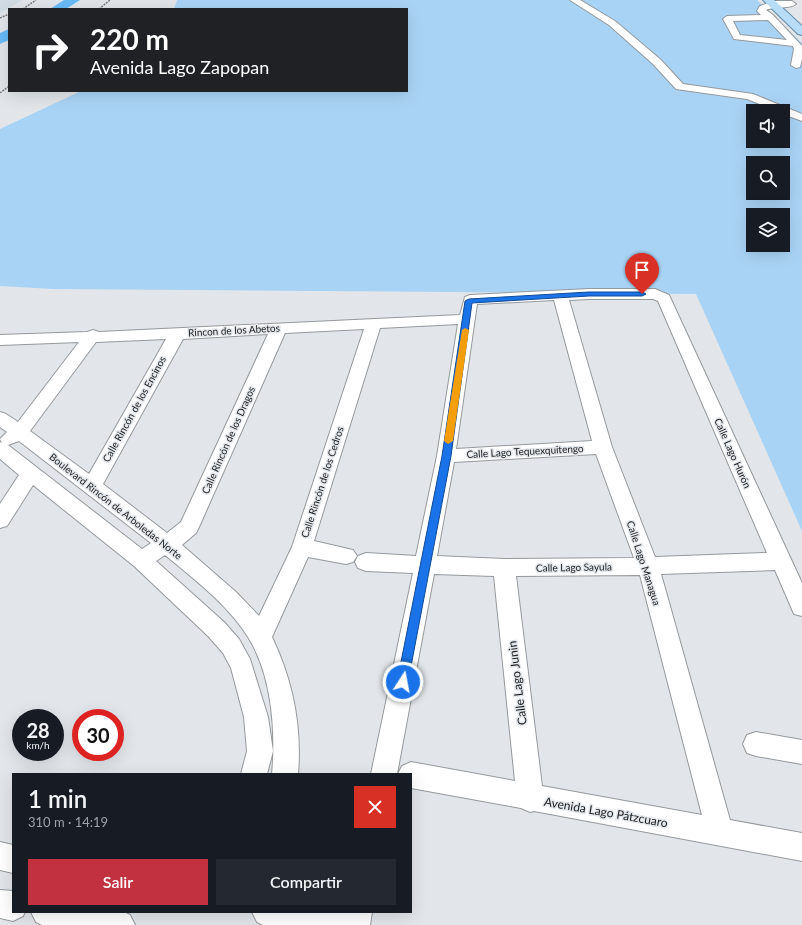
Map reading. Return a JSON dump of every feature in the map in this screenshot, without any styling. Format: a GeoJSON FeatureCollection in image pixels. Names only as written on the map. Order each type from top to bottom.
{"type":"FeatureCollection","features":[{"type":"Feature","properties":{"kind":"main road"},"geometry":{"type":"LineString","coordinates":[[782,4],[802,31]]}},
{"type":"Feature","properties":{"kind":"street"},"geometry":{"type":"LineString","coordinates":[[574,0],[612,23],[657,62],[680,86],[749,96],[764,100],[802,118]]}},
{"type":"Feature","properties":{"kind":"street"},"geometry":{"type":"LineString","coordinates":[[782,4],[763,8],[758,13],[739,18],[727,19],[737,37],[796,44]]}},
{"type":"Feature","properties":{"kind":"street"},"geometry":{"type":"LineString","coordinates":[[758,13],[770,17],[796,44],[798,49],[796,65]]}},
{"type":"Feature","properties":{"kind":"street","name":"Rincon de los Abetos"},"geometry":{"type":"LineString","coordinates":[[0,340],[93,335],[177,334],[374,323],[560,296],[655,294],[664,298]]}},
{"type":"Feature","properties":{"kind":"street","name":"Calle Lago Managua"},"geometry":{"type":"LineString","coordinates":[[560,296],[603,446],[648,566],[720,832]]}},
{"type":"Feature","properties":{"kind":"street","name":"Calle Lago Hurón"},"geometry":{"type":"LineString","coordinates":[[664,298],[802,607]]}},
{"type":"Feature","properties":{"kind":"street"},"geometry":{"type":"LineString","coordinates":[[391,773],[426,564],[446,456],[468,310]]}},
{"type":"Feature","properties":{"kind":"street","name":"Calle Rincón de los Cedros"},"geometry":{"type":"LineString","coordinates":[[261,637],[302,547],[374,323]]}},
{"type":"Feature","properties":{"kind":"street","name":"Calle Rincón de los Dragos"},"geometry":{"type":"LineString","coordinates":[[141,560],[181,535],[189,527],[279,328]]}},
{"type":"Feature","properties":{"kind":"street","name":"Calle Rincón de los Encinos"},"geometry":{"type":"LineString","coordinates":[[92,485],[177,334]]}},
{"type":"Feature","properties":{"kind":"street"},"geometry":{"type":"LineString","coordinates":[[0,446],[19,432],[93,335]]}},
{"type":"Feature","properties":{"kind":"street","name":"Boulevard Rincón de Arboledas Norte"},"geometry":{"type":"LineString","coordinates":[[1,419],[92,485],[167,544],[238,607],[261,637],[276,675],[284,714],[287,760],[285,773]]}},
{"type":"Feature","properties":{"kind":"street","name":"Calle Lago Tequexquitengo"},"geometry":{"type":"LineString","coordinates":[[446,456],[603,446]]}},
{"type":"Feature","properties":{"kind":"street"},"geometry":{"type":"LineString","coordinates":[[0,449],[141,560],[216,629],[231,646],[242,666],[256,717],[260,751],[254,773]]}},
{"type":"Feature","properties":{"kind":"street"},"geometry":{"type":"LineString","coordinates":[[0,520],[30,474]]}},
{"type":"Feature","properties":{"kind":"street"},"geometry":{"type":"LineString","coordinates":[[117,540],[138,522]]}},
{"type":"Feature","properties":{"kind":"street"},"geometry":{"type":"LineString","coordinates":[[302,547],[346,556]]}},
{"type":"Feature","properties":{"kind":"street","name":"Calle Lago Sayula"},"geometry":{"type":"LineString","coordinates":[[366,562],[504,568],[648,566],[782,561]]}},
{"type":"Feature","properties":{"kind":"street","name":"Calle Lago Junin"},"geometry":{"type":"LineString","coordinates":[[504,568],[530,799]]}},
{"type":"Feature","properties":{"kind":"street"},"geometry":{"type":"LineString","coordinates":[[756,744],[802,752]]}},
{"type":"Feature","properties":{"kind":"street","name":"Avenida Lago Pátzcuaro"},"geometry":{"type":"LineString","coordinates":[[412,776],[530,799],[802,847]]}},
{"type":"Feature","properties":{"kind":"street"},"geometry":{"type":"LineString","coordinates":[[0,856],[12,859]]}},
{"type":"Feature","properties":{"kind":"street"},"geometry":{"type":"LineString","coordinates":[[0,904],[12,906]]}},
{"type":"Feature","properties":{"kind":"street"},"geometry":{"type":"LineString","coordinates":[[55,913],[119,920]]}},
{"type":"Feature","properties":{"kind":"street"},"geometry":{"type":"LineString","coordinates":[[276,913],[344,925]]}},
{"type":"Feature","properties":{"kind":"street"},"geometry":{"type":"LineString","coordinates":[[355,925],[357,913]]}},
{"type":"Feature","properties":{"kind":"path"},"geometry":{"type":"LineString","coordinates":[[24,8],[36,0]]}},
{"type":"Feature","properties":{"kind":"path"},"geometry":{"type":"LineString","coordinates":[[100,8],[110,0]]}},
{"type":"Feature","properties":{"kind":"path"},"geometry":{"type":"LineString","coordinates":[[0,93],[8,87]]}},
{"type":"Feature","properties":{"kind":"shaded area"},"geometry":{"type":"Polygon","coordinates":[[[0,0],[23,0],[8,8],[0,13],[0,0]]]}},
{"type":"Feature","properties":{"kind":"shaded area"},"geometry":{"type":"Polygon","coordinates":[[[177,0],[757,0],[802,43],[802,531],[696,294],[53,289],[0,286],[0,129],[79,92],[408,92],[408,8],[174,8],[177,0]]]}},
{"type":"Feature","properties":{"kind":"waterway"},"geometry":{"type":"LineString","coordinates":[[58,8],[74,0]]}},
{"type":"Feature","properties":{"kind":"waterway"},"geometry":{"type":"LineString","coordinates":[[0,40],[8,34]]}},
{"type":"Feature","properties":{"kind":"slow traffic"},"geometry":{"type":"LineString","coordinates":[[448,441],[465,330]]}},
{"type":"Feature","properties":{"kind":"route"},"geometry":{"type":"LineString","coordinates":[[403,682],[446,456],[469,301],[589,294],[642,294]]}}]}
